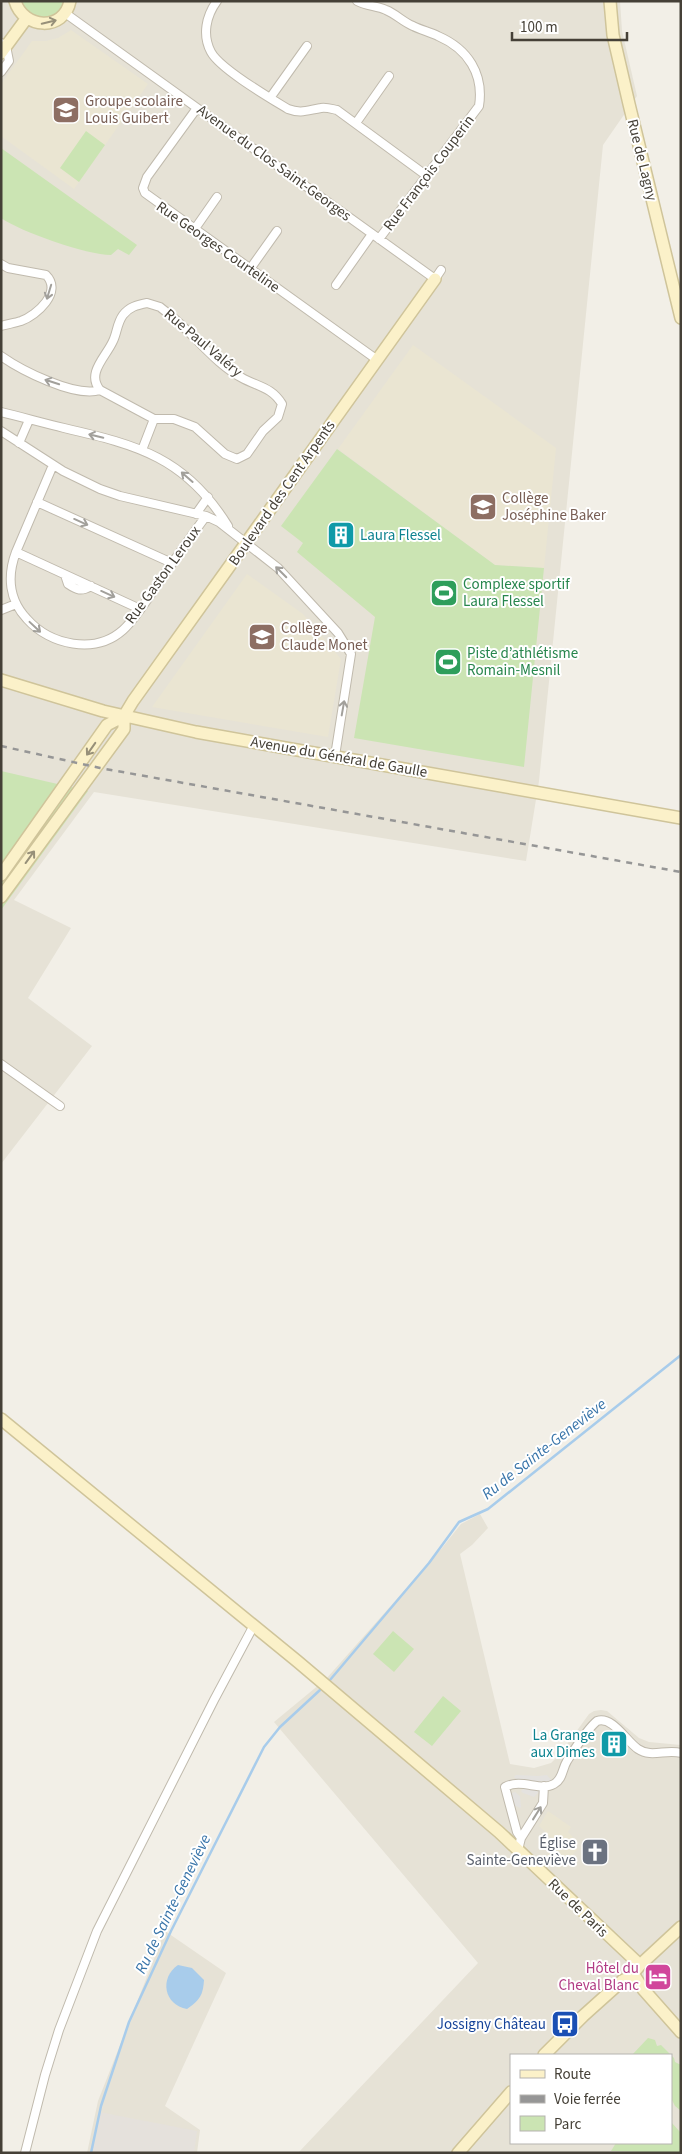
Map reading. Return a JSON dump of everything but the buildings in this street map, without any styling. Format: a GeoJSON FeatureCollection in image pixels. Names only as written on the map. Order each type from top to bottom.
{"type":"FeatureCollection","features":[{"type":"Feature","properties":{"kind":"main road"},"geometry":{"type":"LineString","coordinates":[[15,1],[21,14],[34,23],[51,23],[65,13],[70,1]]}},
{"type":"Feature","properties":{"kind":"main road","name":"Rue de Lagny"},"geometry":{"type":"LineString","coordinates":[[610,1],[613,35],[681,318]]}},
{"type":"Feature","properties":{"kind":"main road"},"geometry":{"type":"LineString","coordinates":[[3,48],[26,19]]}},
{"type":"Feature","properties":{"kind":"main road","name":"Boulevard des Cent Arpents"},"geometry":{"type":"LineString","coordinates":[[1,897],[124,729],[124,716],[133,701],[376,359],[438,275]]}},
{"type":"Feature","properties":{"kind":"main road","name":"Avenue du Général de Gaulle"},"geometry":{"type":"LineString","coordinates":[[1,680],[124,716],[196,732],[681,818]]}},
{"type":"Feature","properties":{"kind":"main road","name":"Boulevard des Cent Arpents"},"geometry":{"type":"LineString","coordinates":[[1,875],[107,725],[124,716]]}},
{"type":"Feature","properties":{"kind":"main road","name":"Rue de Paris"},"geometry":{"type":"LineString","coordinates":[[1,1419],[492,1826],[637,1970],[643,1990],[681,2032]]}},
{"type":"Feature","properties":{"kind":"main road"},"geometry":{"type":"LineString","coordinates":[[545,2054],[573,2025],[637,1970],[681,1927]]}},
{"type":"Feature","properties":{"kind":"main road"},"geometry":{"type":"LineString","coordinates":[[458,2153],[510,2093]]}},
{"type":"Feature","properties":{"kind":"street"},"geometry":{"type":"LineString","coordinates":[[217,1],[211,9],[206,24],[206,36],[211,52],[223,65],[270,98],[296,113],[323,107],[337,110],[427,176]]}},
{"type":"Feature","properties":{"kind":"street","name":"Rue François Couperin"},"geometry":{"type":"LineString","coordinates":[[336,284],[427,176],[479,106],[481,92],[479,78],[472,64],[463,52],[452,43],[414,27],[387,10],[357,1]]}},
{"type":"Feature","properties":{"kind":"street"},"geometry":{"type":"LineString","coordinates":[[387,10],[389,1]]}},
{"type":"Feature","properties":{"kind":"street","name":"Avenue du Clos Saint-Georges"},"geometry":{"type":"LineString","coordinates":[[65,13],[376,236],[438,275]]}},
{"type":"Feature","properties":{"kind":"street"},"geometry":{"type":"LineString","coordinates":[[270,98],[307,46]]}},
{"type":"Feature","properties":{"kind":"street"},"geometry":{"type":"LineString","coordinates":[[1,72],[9,61],[3,48]]}},
{"type":"Feature","properties":{"kind":"street"},"geometry":{"type":"LineString","coordinates":[[356,123],[389,76]]}},
{"type":"Feature","properties":{"kind":"street","name":"Rue Georges Courteline"},"geometry":{"type":"LineString","coordinates":[[197,108],[147,176],[143,188],[148,197],[376,359]]}},
{"type":"Feature","properties":{"kind":"street"},"geometry":{"type":"LineString","coordinates":[[194,230],[218,197]]}},
{"type":"Feature","properties":{"kind":"street"},"geometry":{"type":"LineString","coordinates":[[250,269],[277,231]]}},
{"type":"Feature","properties":{"kind":"street"},"geometry":{"type":"LineString","coordinates":[[1,264],[8,268],[46,275],[50,280],[52,289],[44,303],[28,317],[1,326]]}},
{"type":"Feature","properties":{"kind":"street","name":"Rue Paul Valéry"},"geometry":{"type":"LineString","coordinates":[[147,302],[160,307],[177,321],[227,368],[275,394],[282,404],[278,417],[263,431],[247,454],[237,459],[224,454],[195,427],[174,419],[154,419],[100,390],[94,379],[96,369],[114,340],[122,316],[132,306],[147,302]]}},
{"type":"Feature","properties":{"kind":"street"},"geometry":{"type":"LineString","coordinates":[[1,356],[23,370],[43,379],[79,391],[100,390]]}},
{"type":"Feature","properties":{"kind":"street"},"geometry":{"type":"LineString","coordinates":[[1,412],[128,444],[142,450],[179,470],[208,498],[229,528]]}},
{"type":"Feature","properties":{"kind":"street"},"geometry":{"type":"LineString","coordinates":[[142,450],[154,419]]}},
{"type":"Feature","properties":{"kind":"street"},"geometry":{"type":"LineString","coordinates":[[18,443],[29,420]]}},
{"type":"Feature","properties":{"kind":"street"},"geometry":{"type":"LineString","coordinates":[[1,431],[53,465],[120,496],[206,516],[229,528],[278,568],[338,632],[349,648],[351,662],[335,756]]}},
{"type":"Feature","properties":{"kind":"street","name":"Rue Gaston Leroux"},"geometry":{"type":"LineString","coordinates":[[53,465],[11,565],[10,584],[16,604],[25,618],[39,632],[57,640],[82,645],[101,642],[122,631],[140,609],[206,516]]}},
{"type":"Feature","properties":{"kind":"street"},"geometry":{"type":"LineString","coordinates":[[196,514],[208,498]]}},
{"type":"Feature","properties":{"kind":"street"},"geometry":{"type":"LineString","coordinates":[[37,502],[172,563]]}},
{"type":"Feature","properties":{"kind":"street"},"geometry":{"type":"LineString","coordinates":[[16,552],[140,609]]}},
{"type":"Feature","properties":{"kind":"street"},"geometry":{"type":"LineString","coordinates":[[1,610],[16,604]]}},
{"type":"Feature","properties":{"kind":"street"},"geometry":{"type":"LineString","coordinates":[[1,1064],[60,1106]]}},
{"type":"Feature","properties":{"kind":"street"},"geometry":{"type":"LineString","coordinates":[[25,2153],[45,2075],[59,2030],[97,1932],[214,1700],[254,1627]]}},
{"type":"Feature","properties":{"kind":"street"},"geometry":{"type":"LineString","coordinates":[[521,1838],[517,1832],[505,1787],[518,1783],[550,1786],[557,1782],[565,1763],[591,1727],[599,1720],[610,1722],[640,1751],[648,1754],[681,1754]]}},
{"type":"Feature","properties":{"kind":"street"},"geometry":{"type":"LineString","coordinates":[[518,1850],[521,1838],[543,1804],[544,1786]]}},
{"type":"Feature","properties":{"kind":"shaded area"},"geometry":{"type":"Polygon","coordinates":[[[1,1],[620,1],[622,31],[637,96],[603,145],[539,781],[526,861],[94,792],[14,900],[71,928],[28,998],[92,1046],[1,1164],[1,1]]]}},
{"type":"Feature","properties":{"kind":"shaded area","name":"Groupe scolaire Louis Guibert"},"geometry":{"type":"Polygon","coordinates":[[[71,30],[148,84],[74,189],[1,136],[1,84],[32,41],[46,41],[58,38],[71,30]]]}},
{"type":"Feature","properties":{"kind":"shaded area","name":"Collège Joséphine Baker"},"geometry":{"type":"Polygon","coordinates":[[[413,345],[556,448],[544,568],[495,565],[338,449],[413,345]]]}},
{"type":"Feature","properties":{"kind":"shaded area","name":"Collège Claude Monet"},"geometry":{"type":"Polygon","coordinates":[[[247,574],[303,614],[341,659],[328,737],[152,707],[247,574]]]}},
{"type":"Feature","properties":{"kind":"shaded area"},"geometry":{"type":"Polygon","coordinates":[[[480,1514],[488,1528],[472,1545],[460,1554],[510,1764],[534,1768],[551,1763],[560,1754],[589,1714],[601,1710],[607,1711],[639,1738],[649,1742],[681,1745],[681,2153],[298,2153],[478,1963],[274,1722],[326,1679],[461,1524],[480,1514]]]}},
{"type":"Feature","properties":{"kind":"shaded area"},"geometry":{"type":"Polygon","coordinates":[[[516,1775],[547,1775],[553,1782],[518,1781],[514,1777],[516,1775]]]}},
{"type":"Feature","properties":{"kind":"shaded area"},"geometry":{"type":"Polygon","coordinates":[[[526,1786],[539,1792],[534,1797],[523,1793],[521,1791],[526,1786]]]}},
{"type":"Feature","properties":{"kind":"shaded area"},"geometry":{"type":"Polygon","coordinates":[[[515,1792],[520,1796],[520,1808],[514,1805],[512,1793],[515,1792]]]}},
{"type":"Feature","properties":{"kind":"shaded area"},"geometry":{"type":"Polygon","coordinates":[[[548,1811],[571,1827],[568,1832],[578,1842],[575,1846],[578,1849],[559,1869],[547,1855],[557,1843],[539,1826],[548,1811]]]}},
{"type":"Feature","properties":{"kind":"shaded area"},"geometry":{"type":"Polygon","coordinates":[[[165,1931],[226,1973],[165,2106],[200,2130],[197,2153],[87,2153],[98,2101],[165,1931]]]}},
{"type":"Feature","properties":{"kind":"shaded area"},"geometry":{"type":"Polygon","coordinates":[[[99,2112],[197,2131],[194,2153],[91,2153],[99,2112]]]}},
{"type":"Feature","properties":{"kind":"green space"},"geometry":{"type":"Polygon","coordinates":[[[20,1],[65,1],[55,15],[43,19],[31,14],[20,1]]]}},
{"type":"Feature","properties":{"kind":"green space"},"geometry":{"type":"Polygon","coordinates":[[[86,131],[105,145],[79,182],[60,168],[86,131]]]}},
{"type":"Feature","properties":{"kind":"green space"},"geometry":{"type":"Polygon","coordinates":[[[1,148],[137,245],[129,255],[118,249],[111,255],[100,254],[54,242],[23,230],[1,218],[1,148]]]}},
{"type":"Feature","properties":{"kind":"green space","name":"Complexe sportif Laura Flessel"},"geometry":{"type":"Polygon","coordinates":[[[337,449],[495,565],[544,568],[524,767],[354,738],[375,617],[297,552],[303,543],[281,526],[337,449]]]}},
{"type":"Feature","properties":{"kind":"green space"},"geometry":{"type":"Polygon","coordinates":[[[1,771],[88,791],[1,910],[1,771]]]}},
{"type":"Feature","properties":{"kind":"green space"},"geometry":{"type":"Polygon","coordinates":[[[393,1631],[414,1649],[394,1672],[373,1654],[393,1631]]]}},
{"type":"Feature","properties":{"kind":"green space"},"geometry":{"type":"Polygon","coordinates":[[[443,1696],[461,1711],[432,1746],[414,1732],[443,1696]]]}},
{"type":"Feature","properties":{"kind":"green space"},"geometry":{"type":"Polygon","coordinates":[[[648,2038],[655,2040],[657,2046],[661,2045],[670,2054],[633,2054],[648,2038]]]}},
{"type":"Feature","properties":{"kind":"green space"},"geometry":{"type":"Polygon","coordinates":[[[672,2056],[675,2062],[681,2065],[681,2111],[672,2100],[672,2056]]]}},
{"type":"Feature","properties":{"kind":"green space"},"geometry":{"type":"Polygon","coordinates":[[[672,2123],[681,2133],[681,2153],[611,2151],[615,2144],[672,2144],[672,2123]]]}},
{"type":"Feature","properties":{"kind":"water"},"geometry":{"type":"Polygon","coordinates":[[[178,1965],[192,1968],[204,1980],[200,1997],[187,2009],[173,2002],[167,1990],[168,1977],[178,1965]]]}},
{"type":"Feature","properties":{"kind":"waterway","name":"Ru de Sainte-Geneviève"},"geometry":{"type":"LineString","coordinates":[[330,1680],[429,1563],[459,1522],[488,1509],[681,1355]]}},
{"type":"Feature","properties":{"kind":"waterway","name":"Ru de Sainte-Geneviève"},"geometry":{"type":"LineString","coordinates":[[91,2153],[101,2106],[129,2022],[171,1931],[264,1747],[280,1727],[320,1690]]}},
{"type":"Feature","properties":{"kind":"railway"},"geometry":{"type":"LineString","coordinates":[[1,746],[100,768],[681,872]]}},
{"type":"Feature","properties":{"kind":"place","name":"Groupe scolaire Louis Guibert"},"geometry":{"type":"Point","coordinates":[66,110]}},
{"type":"Feature","properties":{"kind":"place","name":"Collège Joséphine Baker"},"geometry":{"type":"Point","coordinates":[483,507]}},
{"type":"Feature","properties":{"kind":"place","name":"Laura Flessel"},"geometry":{"type":"Point","coordinates":[341,535]}},
{"type":"Feature","properties":{"kind":"place","name":"Complexe sportif Laura Flessel"},"geometry":{"type":"Point","coordinates":[444,593]}},
{"type":"Feature","properties":{"kind":"place","name":"Collège Claude Monet"},"geometry":{"type":"Point","coordinates":[262,637]}},
{"type":"Feature","properties":{"kind":"place","name":"Piste d’athlétisme Romain-Mesnil"},"geometry":{"type":"Point","coordinates":[448,662]}},
{"type":"Feature","properties":{"kind":"place","name":"La Grange aux Dimes"},"geometry":{"type":"Point","coordinates":[614,1744]}},
{"type":"Feature","properties":{"kind":"place","name":"Église Sainte-Geneviève"},"geometry":{"type":"Point","coordinates":[595,1852]}},
{"type":"Feature","properties":{"kind":"place","name":"Hôtel du Cheval Blanc"},"geometry":{"type":"Point","coordinates":[658,1977]}},
{"type":"Feature","properties":{"kind":"place","name":"Jossigny Château"},"geometry":{"type":"Point","coordinates":[565,2024]}}]}
